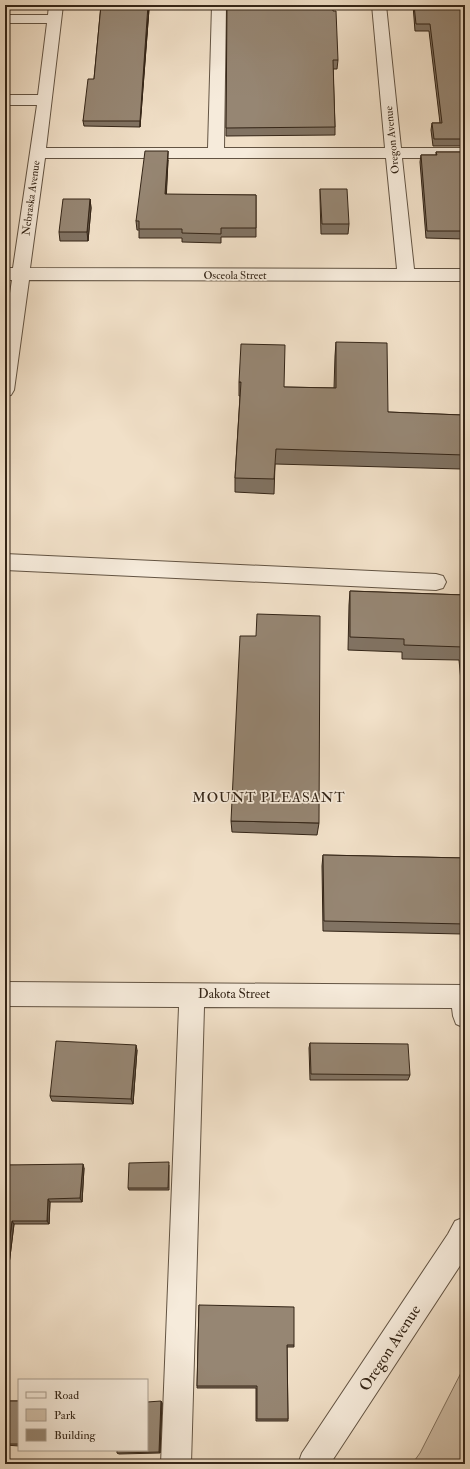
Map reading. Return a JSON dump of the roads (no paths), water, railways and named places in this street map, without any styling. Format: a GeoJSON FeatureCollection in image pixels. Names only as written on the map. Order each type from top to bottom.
{"type":"FeatureCollection","features":[{"type":"Feature","properties":{"kind":"street"},"geometry":{"type":"LineString","coordinates":[[216,153],[219,5]]}},
{"type":"Feature","properties":{"kind":"street","name":"Oregon Avenue"},"geometry":{"type":"LineString","coordinates":[[379,5],[406,275]]}},
{"type":"Feature","properties":{"kind":"street"},"geometry":{"type":"LineString","coordinates":[[5,19],[54,12]]}},
{"type":"Feature","properties":{"kind":"street","name":"Nebraska Avenue"},"geometry":{"type":"LineString","coordinates":[[5,390],[13,274],[38,153],[54,12]]}},
{"type":"Feature","properties":{"kind":"street"},"geometry":{"type":"LineString","coordinates":[[5,100],[45,100]]}},
{"type":"Feature","properties":{"kind":"street"},"geometry":{"type":"LineString","coordinates":[[38,153],[465,153]]}},
{"type":"Feature","properties":{"kind":"street","name":"Osceola Street"},"geometry":{"type":"LineString","coordinates":[[13,274],[465,275]]}},
{"type":"Feature","properties":{"kind":"street"},"geometry":{"type":"LineString","coordinates":[[5,562],[436,582]]}},
{"type":"Feature","properties":{"kind":"street","name":"Dakota Street"},"geometry":{"type":"LineString","coordinates":[[5,994],[192,994],[464,1006]]}},
{"type":"Feature","properties":{"kind":"street"},"geometry":{"type":"LineString","coordinates":[[176,1464],[192,994]]}},
{"type":"Feature","properties":{"kind":"street","name":"Oregon Avenue"},"geometry":{"type":"LineString","coordinates":[[313,1464],[458,1244],[465,1231]]}},
{"type":"Feature","properties":{"kind":"district","name":"MOUNT PLEASANT"},"geometry":{"type":"Point","coordinates":[269,797]}}]}
